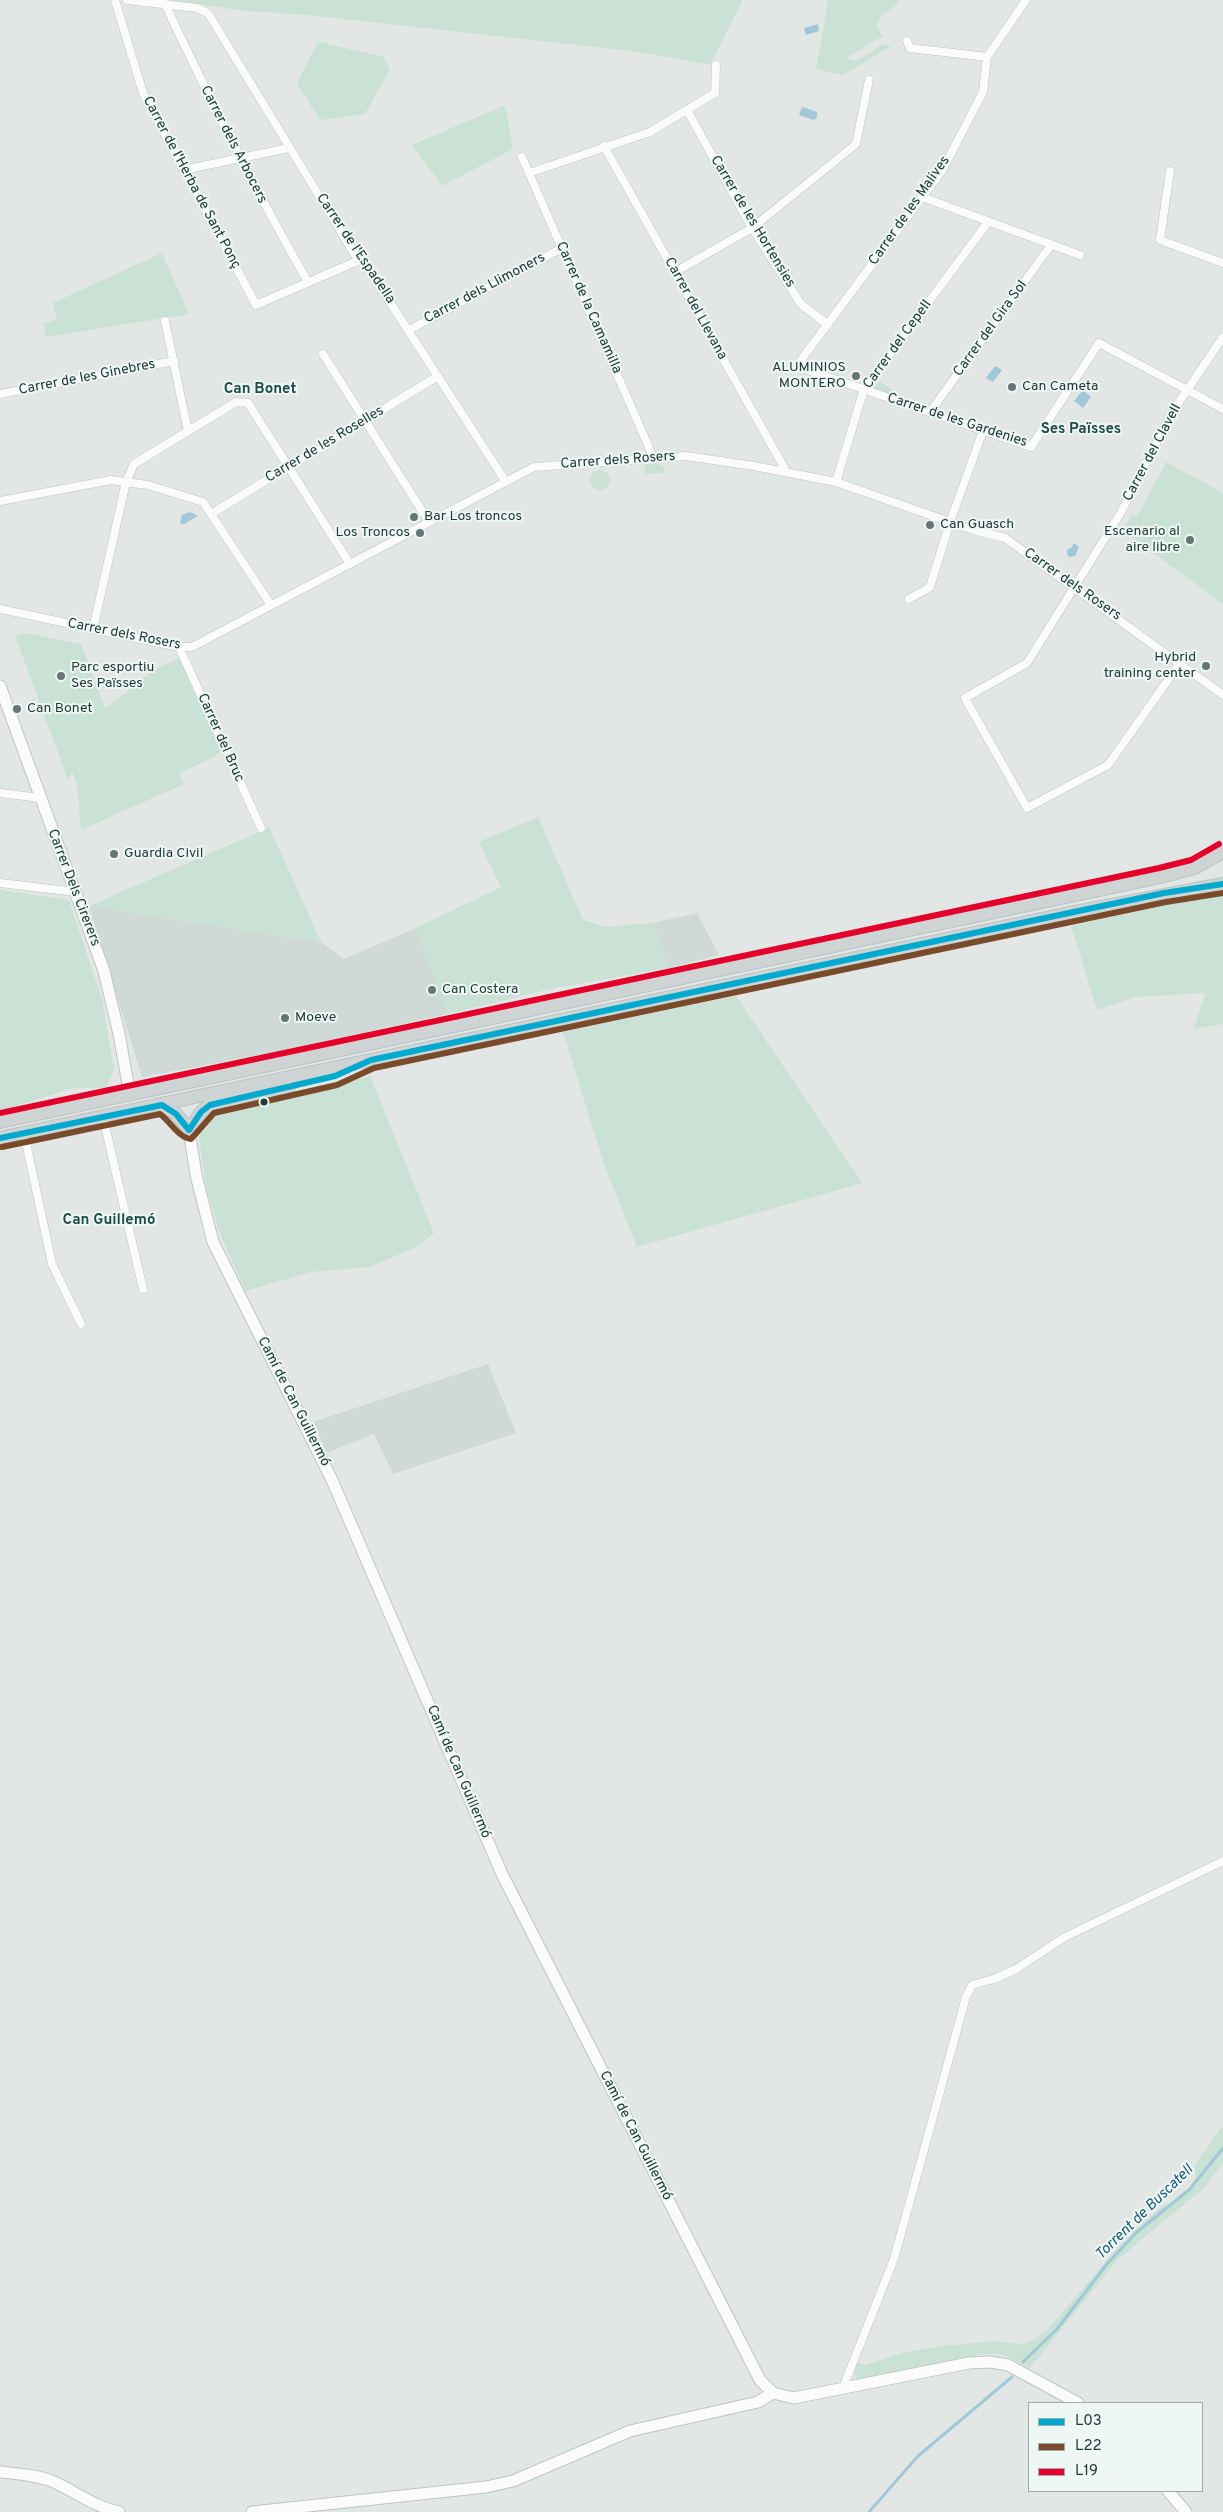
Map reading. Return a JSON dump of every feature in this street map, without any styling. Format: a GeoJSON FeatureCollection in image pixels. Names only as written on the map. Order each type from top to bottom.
{"type":"FeatureCollection","features":[{"type":"Feature","properties":{"kind":"main road"},"geometry":{"type":"LineString","coordinates":[[0,1122],[1161,877],[1194,868],[1223,852]]}},
{"type":"Feature","properties":{"kind":"main road"},"geometry":{"type":"LineString","coordinates":[[0,1138],[1164,893],[1223,884]]}},
{"type":"Feature","properties":{"kind":"main road"},"geometry":{"type":"LineString","coordinates":[[162,1105],[176,1114],[188,1130],[210,1105],[335,1076],[370,1060]]}},
{"type":"Feature","properties":{"kind":"street","name":"Carrer de l'Herba de Sant Ponç"},"geometry":{"type":"LineString","coordinates":[[115,0],[144,93],[256,306],[308,282]]}},
{"type":"Feature","properties":{"kind":"street"},"geometry":{"type":"LineString","coordinates":[[128,0],[165,4]]}},
{"type":"Feature","properties":{"kind":"street","name":"Carrer de les Malives"},"geometry":{"type":"LineString","coordinates":[[801,360],[943,169],[983,92],[987,57],[1026,0]]}},
{"type":"Feature","properties":{"kind":"street","name":"Carrer de l'Espadella"},"geometry":{"type":"LineString","coordinates":[[165,4],[197,8],[208,13],[355,255],[362,259],[506,482]]}},
{"type":"Feature","properties":{"kind":"street","name":"Carrer dels Arbocers"},"geometry":{"type":"LineString","coordinates":[[165,4],[239,158],[308,282]]}},
{"type":"Feature","properties":{"kind":"street"},"geometry":{"type":"LineString","coordinates":[[907,41],[910,48],[987,57]]}},
{"type":"Feature","properties":{"kind":"street"},"geometry":{"type":"LineString","coordinates":[[529,174],[604,146],[650,132],[715,93],[716,65]]}},
{"type":"Feature","properties":{"kind":"street"},"geometry":{"type":"LineString","coordinates":[[675,272],[752,228],[856,144],[869,80]]}},
{"type":"Feature","properties":{"kind":"street","name":"Carrer de les Hortensies"},"geometry":{"type":"LineString","coordinates":[[687,110],[752,228],[801,304],[828,325]]}},
{"type":"Feature","properties":{"kind":"street","name":"Carrer del Llevana"},"geometry":{"type":"LineString","coordinates":[[604,146],[786,472]]}},
{"type":"Feature","properties":{"kind":"street"},"geometry":{"type":"LineString","coordinates":[[183,170],[289,148]]}},
{"type":"Feature","properties":{"kind":"street","name":"Carrer de la Camamilla"},"geometry":{"type":"LineString","coordinates":[[522,157],[654,459]]}},
{"type":"Feature","properties":{"kind":"street"},"geometry":{"type":"LineString","coordinates":[[1170,171],[1160,240],[1223,263]]}},
{"type":"Feature","properties":{"kind":"street"},"geometry":{"type":"LineString","coordinates":[[922,197],[1080,256]]}},
{"type":"Feature","properties":{"kind":"street","name":"Carrer del Cepell"},"geometry":{"type":"LineString","coordinates":[[836,482],[864,390],[988,222]]}},
{"type":"Feature","properties":{"kind":"street","name":"Carrer del Gira Sol"},"geometry":{"type":"LineString","coordinates":[[930,412],[1051,245]]}},
{"type":"Feature","properties":{"kind":"street","name":"Carrer dels Llimoners"},"geometry":{"type":"LineString","coordinates":[[409,330],[562,248]]}},
{"type":"Feature","properties":{"kind":"street"},"geometry":{"type":"LineString","coordinates":[[308,282],[362,259]]}},
{"type":"Feature","properties":{"kind":"street"},"geometry":{"type":"LineString","coordinates":[[165,321],[188,431]]}},
{"type":"Feature","properties":{"kind":"street","name":"Carrer del Clavell"},"geometry":{"type":"LineString","coordinates":[[1180,663],[1108,765],[1027,808],[965,698],[1027,663],[1120,514],[1171,414],[1223,337]]}},
{"type":"Feature","properties":{"kind":"street","name":"Carrer de les Gardenies"},"geometry":{"type":"LineString","coordinates":[[801,360],[802,368],[1031,447],[1099,343],[1188,390]]}},
{"type":"Feature","properties":{"kind":"street"},"geometry":{"type":"LineString","coordinates":[[323,354],[429,522]]}},
{"type":"Feature","properties":{"kind":"street","name":"Carrer de les Ginebres"},"geometry":{"type":"LineString","coordinates":[[0,394],[174,361]]}},
{"type":"Feature","properties":{"kind":"street","name":"Carrer de les Roselles"},"geometry":{"type":"LineString","coordinates":[[211,514],[438,376]]}},
{"type":"Feature","properties":{"kind":"street"},"geometry":{"type":"LineString","coordinates":[[1188,390],[1223,409]]}},
{"type":"Feature","properties":{"kind":"street"},"geometry":{"type":"LineString","coordinates":[[93,629],[126,482],[134,464],[236,402],[248,404],[350,564]]}},
{"type":"Feature","properties":{"kind":"street"},"geometry":{"type":"LineString","coordinates":[[909,599],[930,587],[950,522],[983,431]]}},
{"type":"Feature","properties":{"kind":"street","name":"Carrer dels Rosers"},"geometry":{"type":"LineString","coordinates":[[0,609],[179,647],[192,647],[534,467],[686,456],[836,482],[950,522],[1005,538],[1076,587],[1223,695]]}},
{"type":"Feature","properties":{"kind":"street"},"geometry":{"type":"LineString","coordinates":[[0,501],[111,480],[178,493],[203,502],[271,606]]}},
{"type":"Feature","properties":{"kind":"street","name":"Carrer del Bruc"},"geometry":{"type":"LineString","coordinates":[[179,647],[261,828]]}},
{"type":"Feature","properties":{"kind":"street","name":"Carrer Dels Cirerers"},"geometry":{"type":"LineString","coordinates":[[0,686],[2,699],[76,892],[104,971],[119,1034],[130,1095]]}},
{"type":"Feature","properties":{"kind":"street"},"geometry":{"type":"LineString","coordinates":[[0,793],[40,798]]}},
{"type":"Feature","properties":{"kind":"street"},"geometry":{"type":"LineString","coordinates":[[0,883],[76,892]]}},
{"type":"Feature","properties":{"kind":"street"},"geometry":{"type":"LineString","coordinates":[[103,1117],[143,1289]]}},
{"type":"Feature","properties":{"kind":"street","name":"Camí de Can Guillermó"},"geometry":{"type":"LineString","coordinates":[[188,1130],[196,1175],[213,1242],[332,1480],[502,1874],[760,2380],[773,2393]]}},
{"type":"Feature","properties":{"kind":"street"},"geometry":{"type":"LineString","coordinates":[[24,1133],[52,1264],[81,1324]]}},
{"type":"Feature","properties":{"kind":"street"},"geometry":{"type":"LineString","coordinates":[[842,2390],[894,2259],[972,1985],[994,1979],[1016,1969],[1065,1937],[1223,1862]]}},
{"type":"Feature","properties":{"kind":"street"},"geometry":{"type":"LineString","coordinates":[[252,2512],[486,2487],[513,2481],[630,2431],[758,2402],[773,2393],[794,2398],[842,2390],[969,2363],[990,2362],[1008,2365],[1076,2402]]}},
{"type":"Feature","properties":{"kind":"street"},"geometry":{"type":"LineString","coordinates":[[0,2472],[29,2475],[54,2482],[80,2497],[119,2512]]}},
{"type":"Feature","properties":{"kind":"street"},"geometry":{"type":"LineString","coordinates":[[1169,2492],[1186,2512]]}},
{"type":"Feature","properties":{"kind":"shaded area"},"geometry":{"type":"Polygon","coordinates":[[[89,906],[321,942],[344,959],[416,928],[448,1014],[280,1051],[142,1077],[89,906]]]}},
{"type":"Feature","properties":{"kind":"shaded area"},"geometry":{"type":"Polygon","coordinates":[[[697,913],[719,955],[669,968],[653,923],[697,913]]]}},
{"type":"Feature","properties":{"kind":"shaded area"},"geometry":{"type":"Polygon","coordinates":[[[488,1364],[516,1433],[393,1474],[374,1434],[327,1453],[313,1422],[488,1364]]]}},
{"type":"Feature","properties":{"kind":"green space"},"geometry":{"type":"Polygon","coordinates":[[[170,0],[743,0],[710,65],[640,52],[308,15],[245,11],[170,0]]]}},
{"type":"Feature","properties":{"kind":"green space"},"geometry":{"type":"Polygon","coordinates":[[[825,0],[899,0],[895,6],[880,16],[877,27],[883,36],[846,58],[856,61],[883,44],[891,46],[843,75],[816,69],[828,2],[825,0]]]}},
{"type":"Feature","properties":{"kind":"green space"},"geometry":{"type":"Polygon","coordinates":[[[318,42],[384,57],[390,70],[365,114],[320,120],[297,84],[318,42]]]}},
{"type":"Feature","properties":{"kind":"green space"},"geometry":{"type":"Polygon","coordinates":[[[505,105],[513,149],[442,186],[412,145],[505,105]]]}},
{"type":"Feature","properties":{"kind":"green space"},"geometry":{"type":"Polygon","coordinates":[[[162,253],[189,314],[46,337],[43,324],[57,319],[53,303],[162,253]]]}},
{"type":"Feature","properties":{"kind":"green space"},"geometry":{"type":"Polygon","coordinates":[[[879,381],[898,394],[898,399],[873,390],[879,381]]]}},
{"type":"Feature","properties":{"kind":"green space"},"geometry":{"type":"Polygon","coordinates":[[[1166,462],[1223,493],[1223,604],[1122,530],[1131,516],[1138,515],[1166,462]]]}},
{"type":"Feature","properties":{"kind":"green space"},"geometry":{"type":"Polygon","coordinates":[[[655,463],[663,466],[665,473],[646,474],[644,465],[655,463]]]}},
{"type":"Feature","properties":{"kind":"green space"},"geometry":{"type":"Polygon","coordinates":[[[600,470],[607,473],[610,480],[607,487],[600,490],[593,487],[590,480],[593,473],[600,470]]]}},
{"type":"Feature","properties":{"kind":"green space"},"geometry":{"type":"Polygon","coordinates":[[[24,633],[81,644],[105,708],[150,673],[187,654],[227,745],[214,757],[179,773],[184,784],[81,830],[77,784],[72,772],[68,780],[17,641],[16,635],[24,633]]]}},
{"type":"Feature","properties":{"kind":"green space"},"geometry":{"type":"Polygon","coordinates":[[[538,817],[583,920],[606,927],[653,923],[669,968],[550,989],[448,1014],[416,928],[501,887],[479,842],[538,817]]]}},
{"type":"Feature","properties":{"kind":"green space"},"geometry":{"type":"Polygon","coordinates":[[[269,826],[321,942],[89,906],[266,829],[269,826]]]}},
{"type":"Feature","properties":{"kind":"green space"},"geometry":{"type":"Polygon","coordinates":[[[0,890],[69,900],[102,999],[114,1069],[106,1088],[73,1088],[0,1111],[0,890]]]}},
{"type":"Feature","properties":{"kind":"green space"},"geometry":{"type":"Polygon","coordinates":[[[1223,893],[1223,1024],[1194,1029],[1205,993],[1136,997],[1097,1010],[1071,926],[1223,893]]]}},
{"type":"Feature","properties":{"kind":"green space"},"geometry":{"type":"Polygon","coordinates":[[[736,996],[862,1183],[637,1247],[605,1167],[563,1032],[736,996]]]}},
{"type":"Feature","properties":{"kind":"green space"},"geometry":{"type":"Polygon","coordinates":[[[370,1076],[434,1233],[417,1247],[369,1267],[310,1272],[246,1291],[221,1237],[206,1186],[198,1132],[208,1118],[222,1110],[294,1097],[370,1076]]]}},
{"type":"Feature","properties":{"kind":"green space"},"geometry":{"type":"Polygon","coordinates":[[[1221,2127],[1223,2128],[1223,2163],[1203,2189],[1117,2260],[1030,2368],[1002,2354],[983,2354],[857,2379],[854,2373],[857,2362],[865,2365],[907,2352],[942,2346],[994,2341],[1022,2344],[1033,2340],[1050,2327],[1124,2240],[1162,2206],[1175,2201],[1189,2188],[1195,2178],[1195,2165],[1221,2127]]]}},
{"type":"Feature","properties":{"kind":"water"},"geometry":{"type":"Polygon","coordinates":[[[818,24],[819,31],[806,35],[804,28],[818,24]]]}},
{"type":"Feature","properties":{"kind":"water"},"geometry":{"type":"Polygon","coordinates":[[[802,107],[817,112],[817,117],[814,120],[799,115],[802,107]]]}},
{"type":"Feature","properties":{"kind":"water"},"geometry":{"type":"Polygon","coordinates":[[[995,366],[1002,370],[993,382],[986,378],[995,366]]]}},
{"type":"Feature","properties":{"kind":"water"},"geometry":{"type":"Polygon","coordinates":[[[1083,390],[1091,397],[1083,408],[1074,401],[1083,390]]]}},
{"type":"Feature","properties":{"kind":"water"},"geometry":{"type":"Polygon","coordinates":[[[190,512],[198,516],[184,524],[180,523],[182,515],[190,512]]]}},
{"type":"Feature","properties":{"kind":"water"},"geometry":{"type":"Polygon","coordinates":[[[1074,543],[1079,547],[1075,556],[1069,557],[1067,550],[1074,543]]]}},
{"type":"Feature","properties":{"kind":"waterway","name":"Torrent de Buscatell"},"geometry":{"type":"LineString","coordinates":[[1023,2362],[1057,2329],[1107,2264],[1137,2232],[1190,2189],[1223,2148]]}},
{"type":"Feature","properties":{"kind":"waterway","name":"Torrent de Buscatell"},"geometry":{"type":"LineString","coordinates":[[869,2512],[918,2456],[1012,2377]]}},
{"type":"Feature","properties":{"kind":"transit line","name":"L19"},"geometry":{"type":"LineString","coordinates":[[0,1113],[1159,868],[1191,860],[1219,844]]}},
{"type":"Feature","properties":{"kind":"transit line","name":"L03"},"geometry":{"type":"LineString","coordinates":[[0,1138],[162,1105],[176,1114],[189,1130],[201,1112],[210,1105],[335,1076],[371,1060],[1164,893],[1223,884]]}},
{"type":"Feature","properties":{"kind":"transit line","name":"L22"},"geometry":{"type":"LineString","coordinates":[[2,1147],[160,1114],[182,1136],[191,1139],[214,1113],[337,1085],[374,1068],[1166,902],[1223,893]]}},
{"type":"Feature","properties":{"kind":"place","name":"ALUMINIOS MONTERO"},"geometry":{"type":"Point","coordinates":[856,376]}},
{"type":"Feature","properties":{"kind":"place","name":"Can Cameta"},"geometry":{"type":"Point","coordinates":[1012,387]}},
{"type":"Feature","properties":{"kind":"place","name":"Bar Los troncos"},"geometry":{"type":"Point","coordinates":[414,517]}},
{"type":"Feature","properties":{"kind":"place","name":"Can Guasch"},"geometry":{"type":"Point","coordinates":[930,525]}},
{"type":"Feature","properties":{"kind":"place","name":"Los Troncos"},"geometry":{"type":"Point","coordinates":[420,533]}},
{"type":"Feature","properties":{"kind":"place","name":"Escenario al aire libre"},"geometry":{"type":"Point","coordinates":[1190,540]}},
{"type":"Feature","properties":{"kind":"place","name":"Hybrid training center"},"geometry":{"type":"Point","coordinates":[1206,666]}},
{"type":"Feature","properties":{"kind":"place","name":"Parc esportiu Ses Païsses"},"geometry":{"type":"Point","coordinates":[61,676]}},
{"type":"Feature","properties":{"kind":"place","name":"Can Bonet"},"geometry":{"type":"Point","coordinates":[17,709]}},
{"type":"Feature","properties":{"kind":"place","name":"Guardia Civil"},"geometry":{"type":"Point","coordinates":[114,854]}},
{"type":"Feature","properties":{"kind":"place","name":"Can Costera"},"geometry":{"type":"Point","coordinates":[432,990]}},
{"type":"Feature","properties":{"kind":"place","name":"Moeve"},"geometry":{"type":"Point","coordinates":[285,1018]}},
{"type":"Feature","properties":{"kind":"district","name":"Can Bonet"},"geometry":{"type":"Point","coordinates":[260,390]}},
{"type":"Feature","properties":{"kind":"district","name":"Ses Païsses"},"geometry":{"type":"Point","coordinates":[1081,430]}},
{"type":"Feature","properties":{"kind":"district","name":"Can Guillemó"},"geometry":{"type":"Point","coordinates":[109,1221]}}]}
